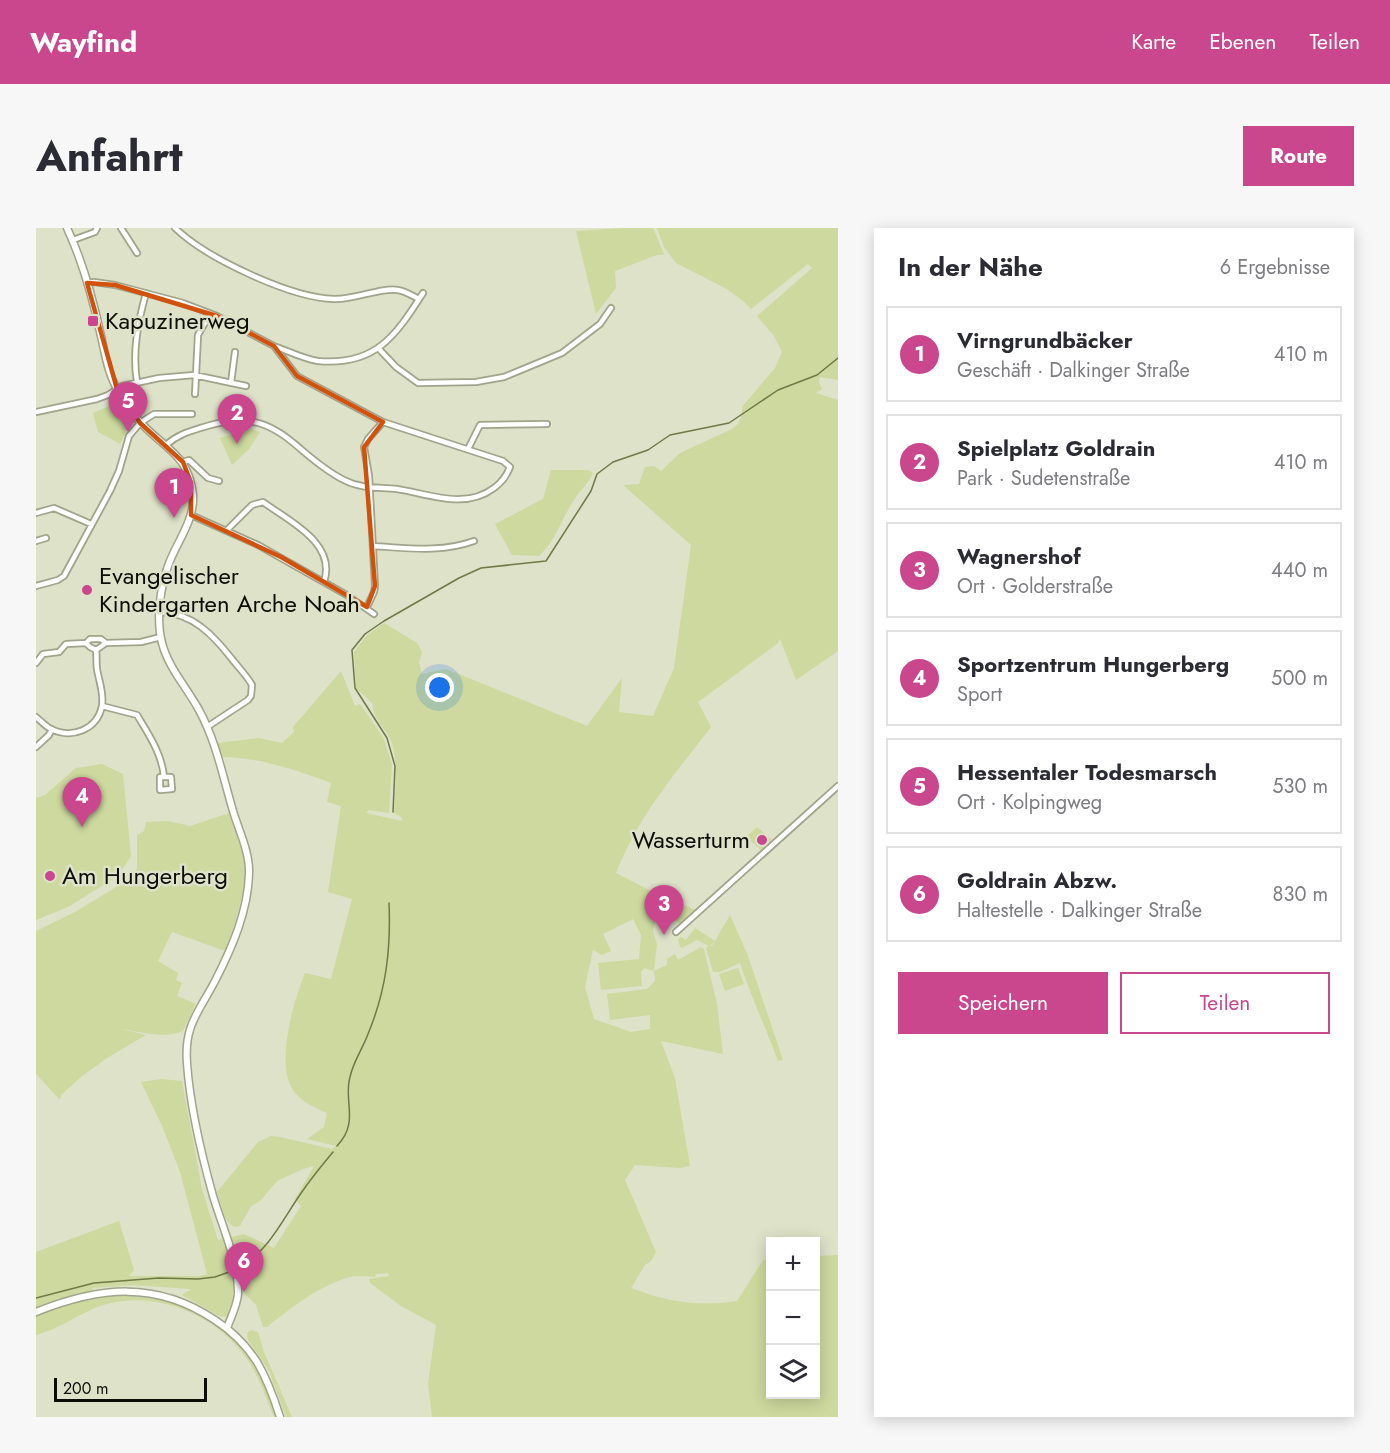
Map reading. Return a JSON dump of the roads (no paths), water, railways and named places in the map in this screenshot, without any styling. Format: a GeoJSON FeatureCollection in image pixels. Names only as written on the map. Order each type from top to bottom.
{"type":"FeatureCollection","features":[{"type":"Feature","properties":{"kind":"street"},"geometry":{"type":"LineString","coordinates":[[67,228],[87,283],[105,360],[117,388],[140,423],[183,462],[191,483],[193,505],[191,515],[167,567],[160,612],[162,645],[207,727],[249,869],[247,895],[233,943],[193,1020],[186,1048],[198,1134],[236,1272],[238,1295],[227,1328]]}},
{"type":"Feature","properties":{"kind":"street"},"geometry":{"type":"LineString","coordinates":[[73,240],[95,232],[98,228]]}},
{"type":"Feature","properties":{"kind":"street"},"geometry":{"type":"LineString","coordinates":[[121,228],[137,253]]}},
{"type":"Feature","properties":{"kind":"street"},"geometry":{"type":"LineString","coordinates":[[175,228],[185,238],[226,264],[307,296],[334,300],[397,289],[419,299]]}},
{"type":"Feature","properties":{"kind":"street"},"geometry":{"type":"LineString","coordinates":[[87,283],[115,285],[183,303],[217,316],[274,346],[317,361],[358,357],[379,349],[406,319],[423,293]]}},
{"type":"Feature","properties":{"kind":"street"},"geometry":{"type":"LineString","coordinates":[[137,382],[135,345],[146,293]]}},
{"type":"Feature","properties":{"kind":"street"},"geometry":{"type":"LineString","coordinates":[[379,349],[396,367],[418,383],[476,382],[504,377],[562,354],[600,324],[611,308]]}},
{"type":"Feature","properties":{"kind":"street"},"geometry":{"type":"LineString","coordinates":[[195,394],[194,375],[198,335],[206,321]]}},
{"type":"Feature","properties":{"kind":"street"},"geometry":{"type":"LineString","coordinates":[[166,445],[176,436],[221,422],[253,422],[282,433],[343,480],[362,487],[392,489],[463,501],[477,498],[500,484],[509,470],[508,464],[468,448],[384,422],[297,376],[274,346]]}},
{"type":"Feature","properties":{"kind":"street"},"geometry":{"type":"LineString","coordinates":[[231,382],[235,352]]}},
{"type":"Feature","properties":{"kind":"street"},"geometry":{"type":"LineString","coordinates":[[36,412],[97,399],[117,388],[137,382],[194,375],[246,386]]}},
{"type":"Feature","properties":{"kind":"street"},"geometry":{"type":"LineString","coordinates":[[36,586],[64,576],[119,471],[129,436],[140,423],[154,414],[192,414]]}},
{"type":"Feature","properties":{"kind":"street"},"geometry":{"type":"LineString","coordinates":[[367,607],[375,586],[370,488],[364,447],[368,439],[384,422]]}},
{"type":"Feature","properties":{"kind":"street"},"geometry":{"type":"LineString","coordinates":[[468,448],[480,425],[547,424]]}},
{"type":"Feature","properties":{"kind":"street"},"geometry":{"type":"LineString","coordinates":[[183,462],[189,460],[207,478],[219,481]]}},
{"type":"Feature","properties":{"kind":"street"},"geometry":{"type":"LineString","coordinates":[[227,530],[252,505],[262,502],[301,529],[320,548],[327,563],[324,582]]}},
{"type":"Feature","properties":{"kind":"street"},"geometry":{"type":"LineString","coordinates":[[36,513],[54,508],[91,524]]}},
{"type":"Feature","properties":{"kind":"street"},"geometry":{"type":"LineString","coordinates":[[191,515],[227,530],[324,582],[367,607],[374,614]]}},
{"type":"Feature","properties":{"kind":"street"},"geometry":{"type":"LineString","coordinates":[[36,541],[46,538]]}},
{"type":"Feature","properties":{"kind":"street"},"geometry":{"type":"LineString","coordinates":[[373,546],[442,549],[456,548],[474,541]]}},
{"type":"Feature","properties":{"kind":"street"},"geometry":{"type":"LineString","coordinates":[[160,612],[167,612],[200,624],[215,639],[252,686],[248,700],[207,727]]}},
{"type":"Feature","properties":{"kind":"street"},"geometry":{"type":"LineString","coordinates":[[96,650],[106,643],[141,642],[161,637]]}},
{"type":"Feature","properties":{"kind":"street"},"geometry":{"type":"LineString","coordinates":[[36,663],[43,654],[59,652],[66,644],[86,643],[90,639],[101,639],[106,643]]}},
{"type":"Feature","properties":{"kind":"street"},"geometry":{"type":"LineString","coordinates":[[86,643],[96,650]]}},
{"type":"Feature","properties":{"kind":"street"},"geometry":{"type":"LineString","coordinates":[[36,717],[52,729],[76,734],[95,722],[102,706],[102,684],[97,670],[96,650]]}},
{"type":"Feature","properties":{"kind":"street"},"geometry":{"type":"LineString","coordinates":[[102,706],[137,715],[163,763],[164,777]]}},
{"type":"Feature","properties":{"kind":"street"},"geometry":{"type":"LineString","coordinates":[[36,747],[52,729]]}},
{"type":"Feature","properties":{"kind":"street"},"geometry":{"type":"LineString","coordinates":[[676,932],[838,786]]}},
{"type":"Feature","properties":{"kind":"street"},"geometry":{"type":"LineString","coordinates":[[36,1312],[90,1294],[149,1292],[176,1299],[199,1309],[241,1340],[267,1382],[280,1417]]}},
{"type":"Feature","properties":{"kind":"waterway"},"geometry":{"type":"LineString","coordinates":[[393,812],[395,766],[387,738],[355,688],[352,650],[365,634],[459,578],[481,568],[546,561],[591,491],[597,474],[613,462],[648,450],[670,435],[729,423],[778,390],[817,375],[838,358]]}},
{"type":"Feature","properties":{"kind":"waterway"},"geometry":{"type":"LineString","coordinates":[[337,1146],[348,1128],[348,1086],[351,1071],[374,1018],[383,986],[388,954],[389,903]]}},
{"type":"Feature","properties":{"kind":"waterway"},"geometry":{"type":"LineString","coordinates":[[239,1267],[250,1260],[268,1242],[307,1184],[333,1152]]}},
{"type":"Feature","properties":{"kind":"waterway"},"geometry":{"type":"LineString","coordinates":[[36,1298],[94,1283],[159,1278],[198,1279],[229,1272]]}},
{"type":"Feature","properties":{"kind":"place","name":"Kapuzinerweg"},"geometry":{"type":"Point","coordinates":[93,321]}},
{"type":"Feature","properties":{"kind":"place","name":"Hessentaler Todesmarsch"},"geometry":{"type":"Point","coordinates":[128,432]}},
{"type":"Feature","properties":{"kind":"place","name":"Spielplatz Goldrain"},"geometry":{"type":"Point","coordinates":[237,444]}},
{"type":"Feature","properties":{"kind":"place","name":"Virngrundbäcker"},"geometry":{"type":"Point","coordinates":[174,518]}},
{"type":"Feature","properties":{"kind":"place","name":"Evangelischer Kindergarten Arche Noah"},"geometry":{"type":"Point","coordinates":[87,590]}},
{"type":"Feature","properties":{"kind":"place","name":"Sportzentrum Hungerberg"},"geometry":{"type":"Point","coordinates":[82,827]}},
{"type":"Feature","properties":{"kind":"place","name":"Wasserturm"},"geometry":{"type":"Point","coordinates":[762,840]}},
{"type":"Feature","properties":{"kind":"place","name":"Am Hungerberg"},"geometry":{"type":"Point","coordinates":[50,876]}},
{"type":"Feature","properties":{"kind":"place","name":"Wagnershof"},"geometry":{"type":"Point","coordinates":[664,935]}},
{"type":"Feature","properties":{"kind":"place","name":"Goldrain Abzw."},"geometry":{"type":"Point","coordinates":[244,1292]}}]}
